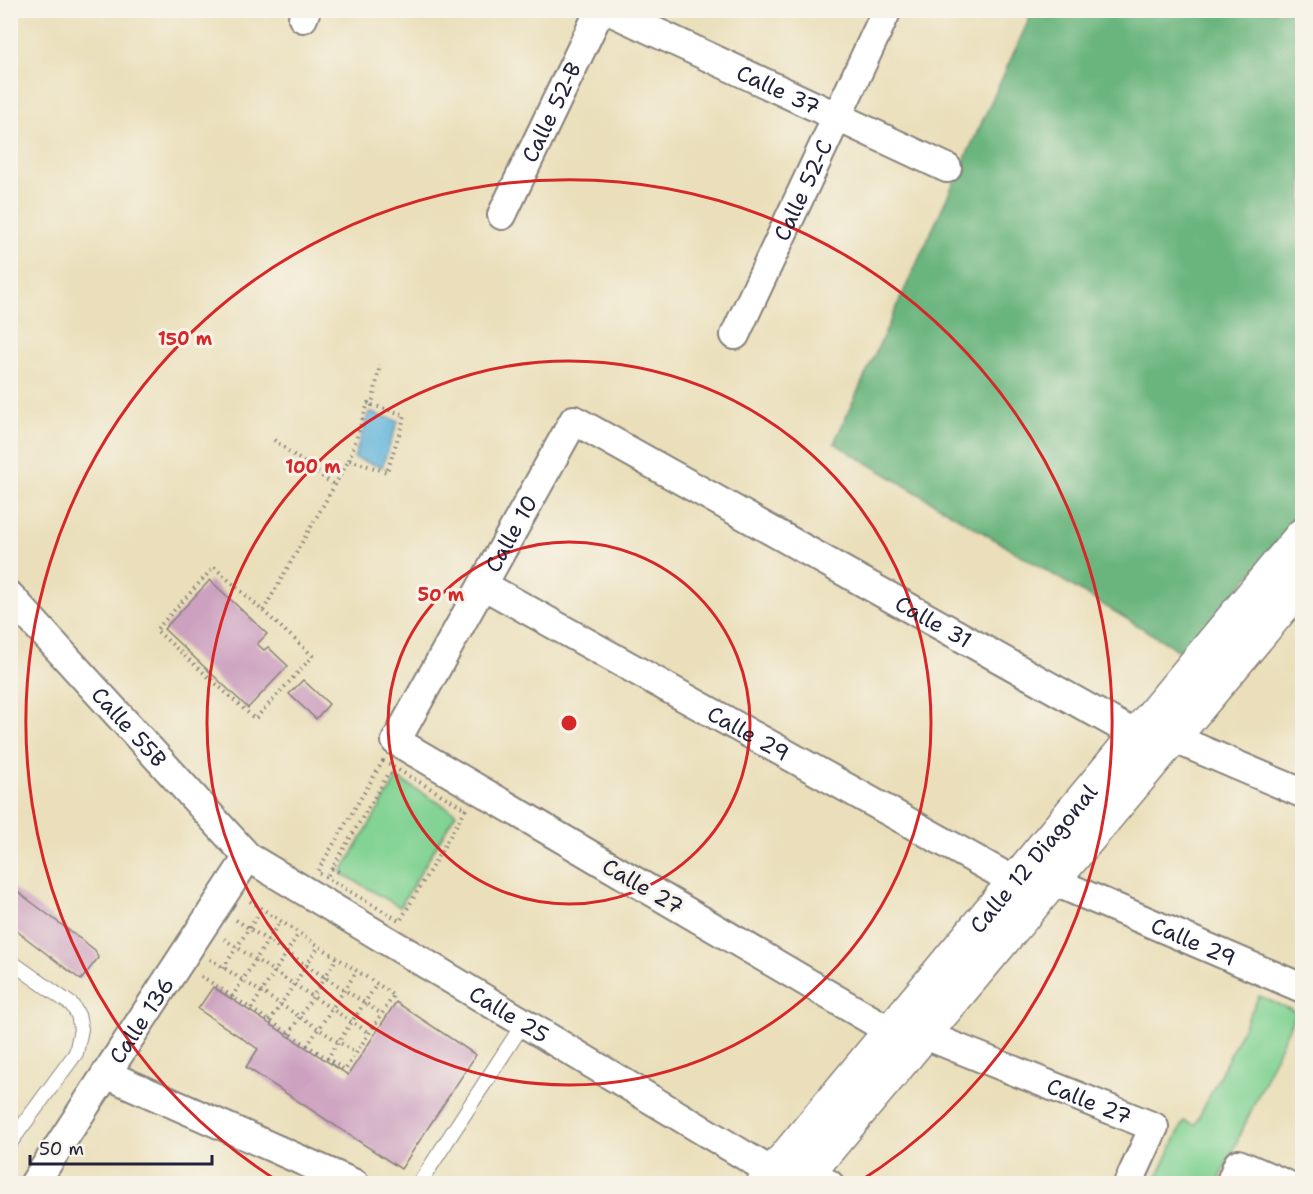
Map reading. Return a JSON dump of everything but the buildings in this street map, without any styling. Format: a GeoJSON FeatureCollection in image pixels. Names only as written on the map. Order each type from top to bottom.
{"type":"FeatureCollection","features":[{"type":"Feature","properties":{"kind":"street","name":"Calle 52-B"},"geometry":{"type":"LineString","coordinates":[[502,215],[600,10]]}},
{"type":"Feature","properties":{"kind":"street","name":"Calle 37"},"geometry":{"type":"LineString","coordinates":[[608,10],[947,168]]}},
{"type":"Feature","properties":{"kind":"street","name":"Calle 52-C"},"geometry":{"type":"LineString","coordinates":[[735,335],[887,10]]}},
{"type":"Feature","properties":{"kind":"street","name":"Calle 10"},"geometry":{"type":"LineString","coordinates":[[396,741],[574,420]]}},
{"type":"Feature","properties":{"kind":"street","name":"Calle 31"},"geometry":{"type":"LineString","coordinates":[[574,420],[1136,735],[1173,738],[1302,793]]}},
{"type":"Feature","properties":{"kind":"street","name":"Calle 12 Diagonal"},"geometry":{"type":"LineString","coordinates":[[794,1179],[890,1031],[1302,534]]}},
{"type":"Feature","properties":{"kind":"street","name":"Calle 29"},"geometry":{"type":"LineString","coordinates":[[483,585],[1014,881]]}},
{"type":"Feature","properties":{"kind":"street","name":"Calle 12 Diagonal"},"geometry":{"type":"LineString","coordinates":[[794,1179],[924,1035],[1301,589]]}},
{"type":"Feature","properties":{"kind":"street","name":"Calle 55B"},"geometry":{"type":"LineString","coordinates":[[16,615],[248,857]]}},
{"type":"Feature","properties":{"kind":"street","name":"Calle 27"},"geometry":{"type":"LineString","coordinates":[[396,741],[890,1031]]}},
{"type":"Feature","properties":{"kind":"street","name":"Calle 25"},"geometry":{"type":"LineString","coordinates":[[248,857],[523,1024],[794,1179]]}},
{"type":"Feature","properties":{"kind":"street","name":"Calle 136"},"geometry":{"type":"LineString","coordinates":[[34,1184],[248,857]]}},
{"type":"Feature","properties":{"kind":"street","name":"Calle 29"},"geometry":{"type":"LineString","coordinates":[[1053,881],[1302,988]]}},
{"type":"Feature","properties":{"kind":"street","name":"Calle 27"},"geometry":{"type":"LineString","coordinates":[[924,1035],[1154,1127],[1128,1184]]}},
{"type":"Feature","properties":{"kind":"street"},"geometry":{"type":"LineString","coordinates":[[106,1074],[355,1184]]}},
{"type":"Feature","properties":{"kind":"street"},"geometry":{"type":"LineString","coordinates":[[1234,1174],[1285,1184]]}},
{"type":"Feature","properties":{"kind":"lane"},"geometry":{"type":"LineString","coordinates":[[10,961],[72,1005],[78,1015],[81,1029],[76,1053],[10,1143]]}},
{"type":"Feature","properties":{"kind":"lane"},"geometry":{"type":"LineString","coordinates":[[419,1184],[523,1024]]}},
{"type":"Feature","properties":{"kind":"path"},"geometry":{"type":"LineString","coordinates":[[372,405],[380,365]]}},
{"type":"Feature","properties":{"kind":"path"},"geometry":{"type":"LineString","coordinates":[[263,611],[349,460],[368,403],[405,416],[387,472],[349,460]]}},
{"type":"Feature","properties":{"kind":"path"},"geometry":{"type":"LineString","coordinates":[[274,440],[335,486]]}},
{"type":"Feature","properties":{"kind":"path"},"geometry":{"type":"LineString","coordinates":[[214,567],[263,611],[313,656],[255,719],[156,630],[214,567]]}},
{"type":"Feature","properties":{"kind":"path"},"geometry":{"type":"LineString","coordinates":[[383,761],[466,809],[400,921],[327,878],[318,872],[383,761]]}},
{"type":"Feature","properties":{"kind":"path"},"geometry":{"type":"LineString","coordinates":[[327,878],[389,773],[397,778]]}},
{"type":"Feature","properties":{"kind":"path"},"geometry":{"type":"LineString","coordinates":[[332,868],[341,873]]}},
{"type":"Feature","properties":{"kind":"path"},"geometry":{"type":"LineString","coordinates":[[199,975],[345,1070],[394,995],[247,899]]}},
{"type":"Feature","properties":{"kind":"path"},"geometry":{"type":"LineString","coordinates":[[223,968],[262,909]]}},
{"type":"Feature","properties":{"kind":"path"},"geometry":{"type":"LineString","coordinates":[[234,919],[382,1014]]}},
{"type":"Feature","properties":{"kind":"path"},"geometry":{"type":"LineString","coordinates":[[232,997],[280,921]]}},
{"type":"Feature","properties":{"kind":"path"},"geometry":{"type":"LineString","coordinates":[[251,1009],[299,933]]}},
{"type":"Feature","properties":{"kind":"path"},"geometry":{"type":"LineString","coordinates":[[222,938],[369,1033]]}},
{"type":"Feature","properties":{"kind":"path"},"geometry":{"type":"LineString","coordinates":[[270,1021],[319,946]]}},
{"type":"Feature","properties":{"kind":"path"},"geometry":{"type":"LineString","coordinates":[[201,953],[356,1053]]}},
{"type":"Feature","properties":{"kind":"path"},"geometry":{"type":"LineString","coordinates":[[289,1034],[337,958]]}},
{"type":"Feature","properties":{"kind":"path"},"geometry":{"type":"LineString","coordinates":[[307,1046],[357,971]]}},
{"type":"Feature","properties":{"kind":"path"},"geometry":{"type":"LineString","coordinates":[[327,1059],[377,984]]}},
{"type":"Feature","properties":{"kind":"green space"},"geometry":{"type":"Polygon","coordinates":[[[1033,11],[1302,11],[1302,512],[1185,654],[834,443],[1033,11]]]}},
{"type":"Feature","properties":{"kind":"green space"},"geometry":{"type":"Polygon","coordinates":[[[397,778],[456,813],[400,907],[341,873],[397,778]]]}},
{"type":"Feature","properties":{"kind":"green space"},"geometry":{"type":"Polygon","coordinates":[[[1259,996],[1296,1012],[1218,1183],[1154,1184],[1184,1121],[1195,1125],[1259,996]]]}},
{"type":"Feature","properties":{"kind":"water"},"geometry":{"type":"Polygon","coordinates":[[[369,412],[398,421],[382,467],[354,458],[369,412]]]}}]}
